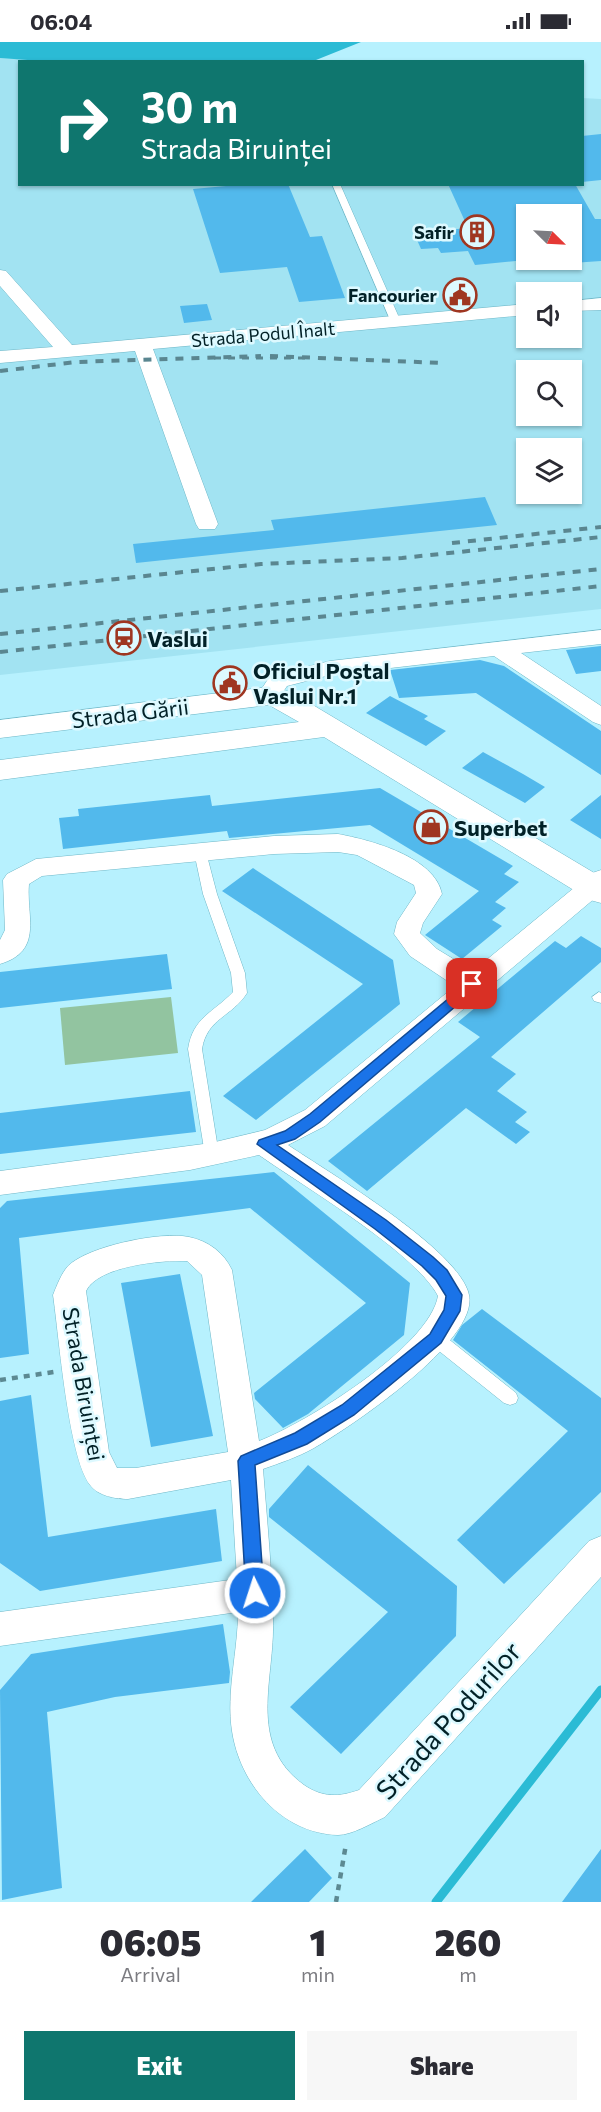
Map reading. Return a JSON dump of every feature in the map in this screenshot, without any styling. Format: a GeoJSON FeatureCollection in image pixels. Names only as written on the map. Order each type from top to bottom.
{"type":"FeatureCollection","features":[{"type":"Feature","properties":{"kind":"street"},"geometry":{"type":"LineString","coordinates":[[0,276],[66,351]]}},
{"type":"Feature","properties":{"kind":"street"},"geometry":{"type":"LineString","coordinates":[[582,305],[601,304]]}},
{"type":"Feature","properties":{"kind":"street","name":"Strada Podul Înalt"},"geometry":{"type":"LineString","coordinates":[[0,357],[516,311]]}},
{"type":"Feature","properties":{"kind":"street"},"geometry":{"type":"LineString","coordinates":[[142,345],[207,524]]}},
{"type":"Feature","properties":{"kind":"street"},"geometry":{"type":"LineString","coordinates":[[0,1183],[212,1155],[264,1144],[290,1135],[315,1118],[472,984],[598,886],[289,701],[269,696],[278,681],[313,671],[601,637]]}},
{"type":"Feature","properties":{"kind":"street"},"geometry":{"type":"LineString","coordinates":[[499,649],[601,717]]}},
{"type":"Feature","properties":{"kind":"street","name":"Strada Gării"},"geometry":{"type":"LineString","coordinates":[[0,729],[269,696]]}},
{"type":"Feature","properties":{"kind":"street","name":"Strada Gării"},"geometry":{"type":"LineString","coordinates":[[0,770],[331,727]]}},
{"type":"Feature","properties":{"kind":"street"},"geometry":{"type":"LineString","coordinates":[[0,954],[12,947],[19,933],[14,891],[16,880],[23,874],[52,864],[274,844],[338,843],[363,847],[392,859],[420,875],[427,883],[429,894],[410,922],[407,934],[411,942],[472,984]]}},
{"type":"Feature","properties":{"kind":"street","name":"Strada Biruinței"},"geometry":{"type":"LineString","coordinates":[[246,1461],[217,1270],[205,1256],[188,1249],[164,1250],[98,1263],[84,1271],[73,1282],[69,1295],[78,1369],[92,1452],[98,1468],[107,1480],[127,1484],[246,1461],[301,1438],[348,1410],[435,1338],[452,1311],[454,1295],[441,1275],[381,1224],[264,1144]]}},
{"type":"Feature","properties":{"kind":"street","name":"Strada Podurilor"},"geometry":{"type":"LineString","coordinates":[[246,1461],[256,1637],[249,1691],[250,1730],[257,1757],[278,1789],[307,1810],[340,1816],[372,1804],[601,1552]]}},
{"type":"Feature","properties":{"kind":"street"},"geometry":{"type":"LineString","coordinates":[[0,1629],[255,1593]]}},
{"type":"Feature","properties":{"kind":"lane"},"geometry":{"type":"LineString","coordinates":[[337,186],[396,322]]}},
{"type":"Feature","properties":{"kind":"lane"},"geometry":{"type":"LineString","coordinates":[[200,852],[210,894],[238,973],[240,993],[230,1006],[208,1019],[196,1033],[195,1049],[212,1155]]}},
{"type":"Feature","properties":{"kind":"lane"},"geometry":{"type":"LineString","coordinates":[[435,1338],[510,1398]]}},
{"type":"Feature","properties":{"kind":"path"},"geometry":{"type":"LineString","coordinates":[[0,1380],[78,1369]]}},
{"type":"Feature","properties":{"kind":"path"},"geometry":{"type":"LineString","coordinates":[[336,1902],[340,1893],[340,1871],[347,1840]]}},
{"type":"Feature","properties":{"kind":"shaded area"},"geometry":{"type":"Polygon","coordinates":[[[0,58],[37,60],[18,60],[18,186],[584,186],[584,98],[601,99],[601,609],[0,675],[0,58]]]}},
{"type":"Feature","properties":{"kind":"green space"},"geometry":{"type":"Polygon","coordinates":[[[171,997],[178,1053],[65,1065],[60,1008],[171,997]]]}},
{"type":"Feature","properties":{"kind":"water"},"geometry":{"type":"Polygon","coordinates":[[[0,42],[361,42],[316,60],[28,60],[0,58],[0,42]]]}},
{"type":"Feature","properties":{"kind":"building"},"geometry":{"type":"Polygon","coordinates":[[[601,134],[601,180],[584,182],[584,136],[601,134]]]}},
{"type":"Feature","properties":{"kind":"building"},"geometry":{"type":"Polygon","coordinates":[[[226,186],[289,186],[310,237],[322,236],[345,298],[299,302],[287,267],[220,273],[193,189],[226,186]]]}},
{"type":"Feature","properties":{"kind":"building","name":"Safir"},"geometry":{"type":"Polygon","coordinates":[[[449,186],[576,186],[595,219],[601,219],[601,261],[582,262],[582,204],[516,204],[516,261],[475,265],[468,251],[441,253],[438,248],[421,249],[414,233],[468,228],[449,186]]]}},
{"type":"Feature","properties":{"kind":"building"},"geometry":{"type":"Polygon","coordinates":[[[207,304],[212,320],[184,323],[180,306],[207,304]]]}},
{"type":"Feature","properties":{"kind":"building"},"geometry":{"type":"Polygon","coordinates":[[[485,497],[497,525],[136,563],[133,544],[274,530],[271,520],[485,497]]]}},
{"type":"Feature","properties":{"kind":"building"},"geometry":{"type":"Polygon","coordinates":[[[601,646],[601,671],[576,674],[566,650],[601,646]]]}},
{"type":"Feature","properties":{"kind":"building"},"geometry":{"type":"Polygon","coordinates":[[[480,660],[504,666],[601,731],[601,775],[476,693],[399,698],[390,670],[480,660]]]}},
{"type":"Feature","properties":{"kind":"building"},"geometry":{"type":"Polygon","coordinates":[[[390,696],[428,716],[424,719],[446,731],[426,746],[366,713],[390,696]]]}},
{"type":"Feature","properties":{"kind":"building"},"geometry":{"type":"Polygon","coordinates":[[[483,752],[545,787],[525,803],[462,768],[483,752]]]}},
{"type":"Feature","properties":{"kind":"building"},"geometry":{"type":"Polygon","coordinates":[[[380,788],[513,866],[504,874],[519,882],[495,902],[506,908],[492,920],[502,926],[462,959],[425,935],[479,891],[370,825],[229,838],[227,831],[63,849],[59,818],[79,816],[78,809],[210,795],[212,806],[380,788]]]}},
{"type":"Feature","properties":{"kind":"building"},"geometry":{"type":"Polygon","coordinates":[[[601,795],[601,839],[570,820],[601,795]]]}},
{"type":"Feature","properties":{"kind":"building"},"geometry":{"type":"Polygon","coordinates":[[[253,868],[393,960],[400,1004],[256,1120],[223,1096],[363,984],[222,891],[253,868]]]}},
{"type":"Feature","properties":{"kind":"building"},"geometry":{"type":"Polygon","coordinates":[[[581,936],[601,948],[601,962],[491,1057],[516,1074],[497,1091],[527,1112],[515,1122],[530,1132],[516,1144],[466,1108],[367,1191],[328,1161],[480,1037],[458,1022],[555,941],[566,948],[581,936]]]}},
{"type":"Feature","properties":{"kind":"building"},"geometry":{"type":"Polygon","coordinates":[[[167,954],[172,989],[0,1008],[0,972],[167,954]]]}},
{"type":"Feature","properties":{"kind":"building"},"geometry":{"type":"Polygon","coordinates":[[[190,1091],[196,1132],[0,1154],[0,1113],[190,1091]]]}},
{"type":"Feature","properties":{"kind":"building"},"geometry":{"type":"Polygon","coordinates":[[[274,1172],[410,1283],[404,1335],[308,1414],[283,1428],[255,1399],[254,1393],[366,1303],[250,1208],[19,1238],[29,1354],[0,1358],[0,1208],[7,1201],[274,1172]]]}},
{"type":"Feature","properties":{"kind":"building"},"geometry":{"type":"Polygon","coordinates":[[[180,1274],[213,1436],[151,1447],[121,1283],[180,1274]]]}},
{"type":"Feature","properties":{"kind":"building"},"geometry":{"type":"Polygon","coordinates":[[[482,1309],[601,1398],[601,1492],[504,1584],[457,1540],[568,1431],[453,1340],[462,1325],[482,1309]]]}},
{"type":"Feature","properties":{"kind":"building"},"geometry":{"type":"Polygon","coordinates":[[[31,1395],[48,1537],[216,1509],[222,1561],[40,1591],[0,1563],[0,1401],[31,1395]]]}},
{"type":"Feature","properties":{"kind":"building"},"geometry":{"type":"Polygon","coordinates":[[[308,1465],[457,1586],[456,1636],[341,1754],[290,1707],[388,1612],[269,1517],[269,1509],[308,1465]]]}},
{"type":"Feature","properties":{"kind":"building"},"geometry":{"type":"Polygon","coordinates":[[[223,1624],[230,1672],[229,1683],[115,1697],[47,1712],[62,1888],[2,1900],[0,1690],[31,1654],[223,1624]]]}},
{"type":"Feature","properties":{"kind":"building"},"geometry":{"type":"Polygon","coordinates":[[[305,1849],[332,1878],[309,1902],[251,1902],[305,1849]]]}},
{"type":"Feature","properties":{"kind":"building"},"geometry":{"type":"Polygon","coordinates":[[[601,1849],[601,1902],[562,1902],[601,1849]]]}},
{"type":"Feature","properties":{"kind":"waterway"},"geometry":{"type":"LineString","coordinates":[[436,1902],[601,1690]]}},
{"type":"Feature","properties":{"kind":"railway"},"geometry":{"type":"LineString","coordinates":[[0,371],[76,362],[261,356]]}},
{"type":"Feature","properties":{"kind":"railway"},"geometry":{"type":"LineString","coordinates":[[270,356],[443,363]]}},
{"type":"Feature","properties":{"kind":"railway"},"geometry":{"type":"LineString","coordinates":[[214,358],[308,358]]}},
{"type":"Feature","properties":{"kind":"railway"},"geometry":{"type":"LineString","coordinates":[[452,543],[601,527]]}},
{"type":"Feature","properties":{"kind":"railway"},"geometry":{"type":"LineString","coordinates":[[0,591],[261,564],[402,558],[601,537]]}},
{"type":"Feature","properties":{"kind":"railway"},"geometry":{"type":"LineString","coordinates":[[0,634],[601,569]]}},
{"type":"Feature","properties":{"kind":"railway"},"geometry":{"type":"LineString","coordinates":[[0,652],[601,586]]}},
{"type":"Feature","properties":{"kind":"place","name":"Safir"},"geometry":{"type":"Point","coordinates":[477,232]}},
{"type":"Feature","properties":{"kind":"place","name":"Fancourier"},"geometry":{"type":"Point","coordinates":[460,295]}},
{"type":"Feature","properties":{"kind":"place","name":"Vaslui"},"geometry":{"type":"Point","coordinates":[124,638]}},
{"type":"Feature","properties":{"kind":"place","name":"Oficiul Poștal Vaslui Nr.1"},"geometry":{"type":"Point","coordinates":[230,683]}},
{"type":"Feature","properties":{"kind":"place","name":"Superbet"},"geometry":{"type":"Point","coordinates":[431,827]}},
{"type":"Feature","properties":{"kind":"route"},"geometry":{"type":"LineString","coordinates":[[255,1593],[246,1461],[301,1438],[348,1410],[435,1338],[452,1311],[454,1295],[441,1275],[381,1224],[264,1144],[290,1135],[315,1118],[472,984]]}}]}
